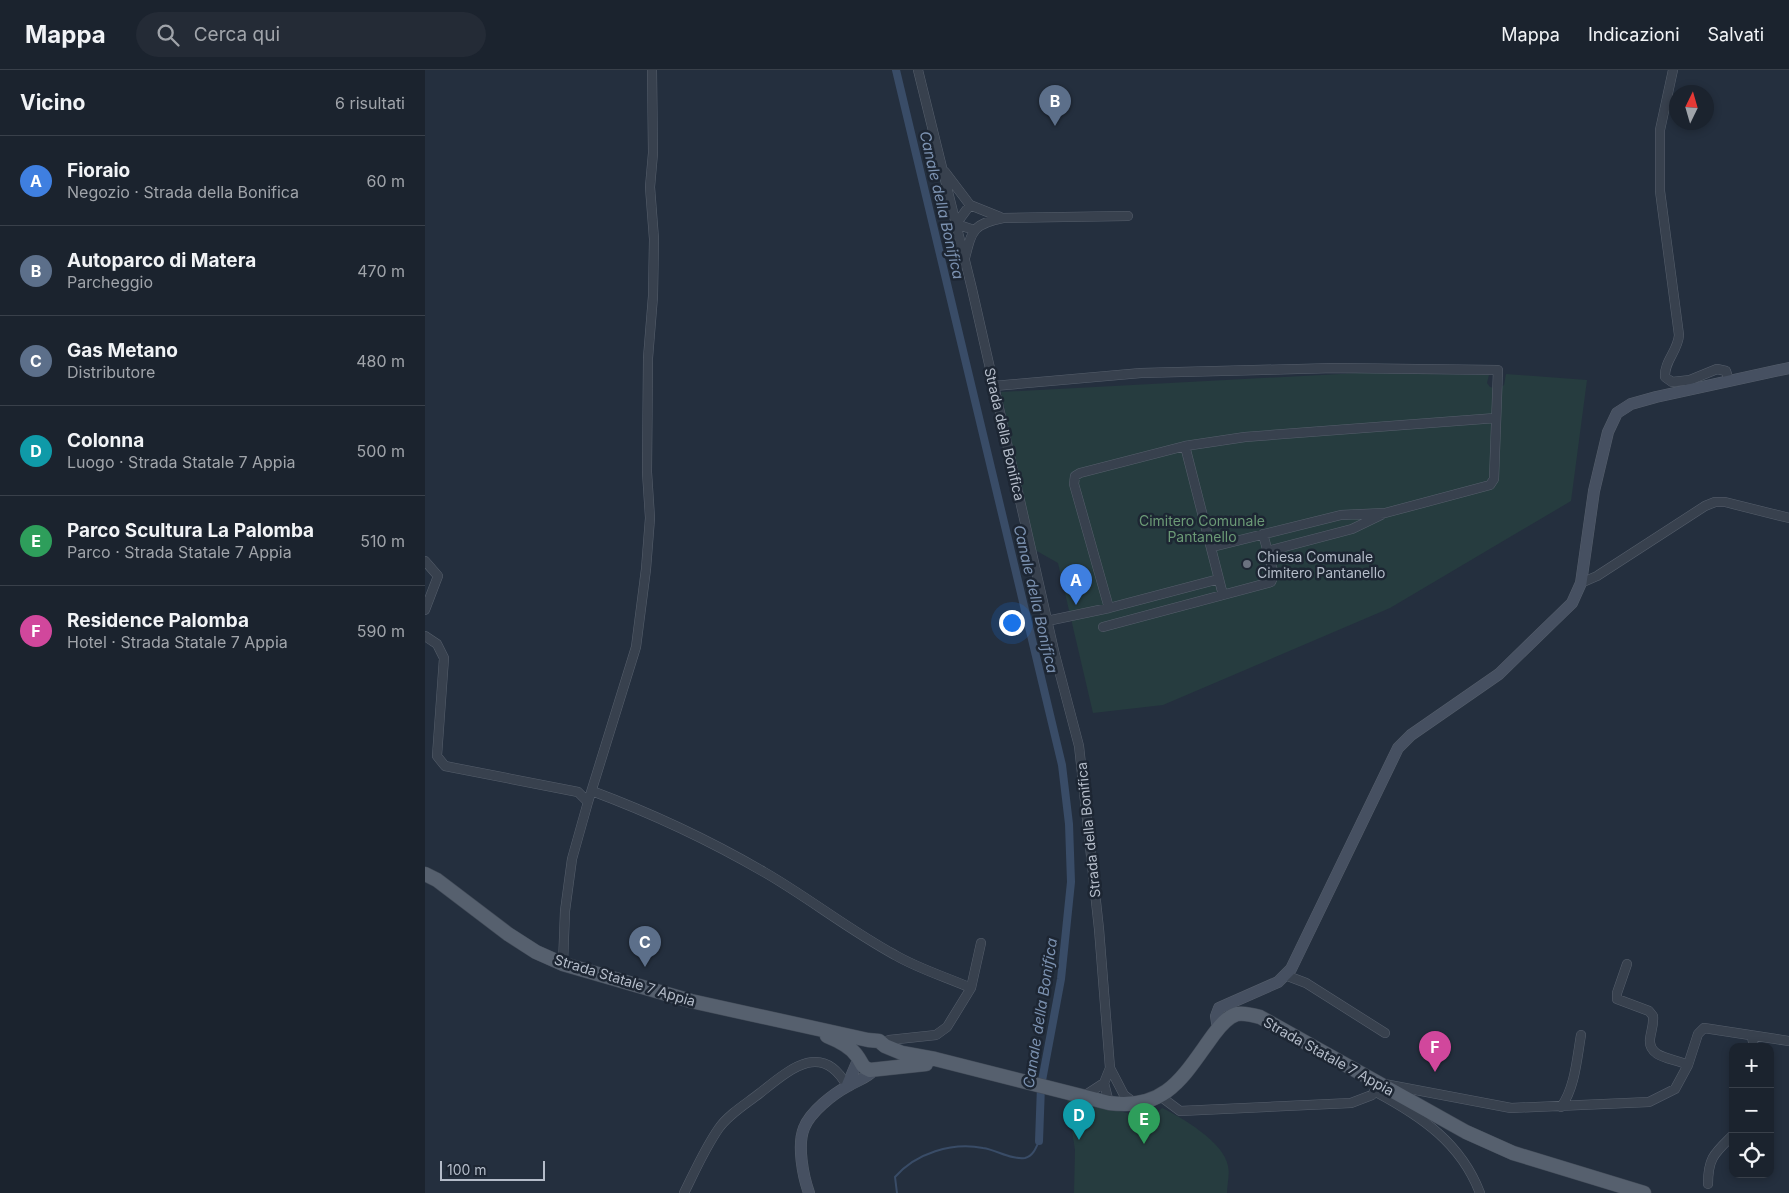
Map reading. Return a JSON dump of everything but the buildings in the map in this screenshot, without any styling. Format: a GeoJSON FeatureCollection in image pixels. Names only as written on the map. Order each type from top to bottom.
{"type":"FeatureCollection","features":[{"type":"Feature","properties":{"kind":"main road"},"geometry":{"type":"LineString","coordinates":[[1218,1029],[1217,1016],[1219,1008],[1277,982],[1291,968],[1397,748],[1411,735],[1499,674],[1529,647],[1572,603],[1581,583],[1594,491],[1608,432],[1617,413],[1631,404],[1789,368]]}},
{"type":"Feature","properties":{"kind":"main road","name":"Strada Statale 7 Appia"},"geometry":{"type":"LineString","coordinates":[[425,874],[437,880],[535,952],[563,964],[691,1001],[818,1031],[875,1040],[902,1053],[1109,1102],[1137,1104],[1160,1096],[1175,1086],[1226,1020],[1237,1014],[1260,1017],[1377,1087],[1466,1132],[1513,1153],[1644,1193]]}},
{"type":"Feature","properties":{"kind":"main road","name":"Strada Statale 7 Appia"},"geometry":{"type":"LineString","coordinates":[[818,1031],[836,1039],[858,1058],[863,1066],[877,1068],[948,1063]]}},
{"type":"Feature","properties":{"kind":"main road"},"geometry":{"type":"LineString","coordinates":[[847,1086],[858,1058],[859,1048],[867,1040]]}},
{"type":"Feature","properties":{"kind":"main road"},"geometry":{"type":"LineString","coordinates":[[809,1193],[802,1148],[804,1128],[814,1113],[847,1086],[869,1076],[887,1058],[884,1045]]}},
{"type":"Feature","properties":{"kind":"street"},"geometry":{"type":"LineString","coordinates":[[563,964],[565,911],[572,859],[636,647],[646,569],[650,518],[647,472],[648,358],[653,296],[654,239],[650,187],[653,153],[652,70]]}},
{"type":"Feature","properties":{"kind":"street","name":"Strada della Bonifica"},"geometry":{"type":"LineString","coordinates":[[918,70],[965,260],[1047,621],[1079,746],[1099,929],[1110,1068]]}},
{"type":"Feature","properties":{"kind":"street"},"geometry":{"type":"LineString","coordinates":[[1673,70],[1660,130],[1660,191],[1679,335],[1678,344],[1665,368],[1665,377],[1672,382],[1690,380],[1717,369],[1726,371],[1729,381]]}},
{"type":"Feature","properties":{"kind":"street"},"geometry":{"type":"LineString","coordinates":[[943,170],[970,206],[1003,218]]}},
{"type":"Feature","properties":{"kind":"street"},"geometry":{"type":"LineString","coordinates":[[970,206],[956,224],[974,230]]}},
{"type":"Feature","properties":{"kind":"street"},"geometry":{"type":"LineString","coordinates":[[965,260],[971,232],[983,222],[1003,218],[1128,216]]}},
{"type":"Feature","properties":{"kind":"street"},"geometry":{"type":"LineString","coordinates":[[994,386],[1141,373],[1335,368],[1498,370],[1494,479],[1490,484],[1385,513],[1352,529],[1268,551]]}},
{"type":"Feature","properties":{"kind":"street"},"geometry":{"type":"LineString","coordinates":[[1109,608],[1075,484],[1075,476],[1185,446],[1245,437],[1496,418]]}},
{"type":"Feature","properties":{"kind":"street"},"geometry":{"type":"LineString","coordinates":[[1185,446],[1223,595]]}},
{"type":"Feature","properties":{"kind":"street"},"geometry":{"type":"LineString","coordinates":[[1581,583],[1597,576],[1705,506],[1715,502],[1725,502],[1789,518]]}},
{"type":"Feature","properties":{"kind":"street"},"geometry":{"type":"LineString","coordinates":[[1212,547],[1341,515],[1385,513]]}},
{"type":"Feature","properties":{"kind":"street"},"geometry":{"type":"LineString","coordinates":[[1103,627],[1271,582],[1274,575],[1263,534]]}},
{"type":"Feature","properties":{"kind":"street"},"geometry":{"type":"LineString","coordinates":[[425,561],[438,576],[425,610]]}},
{"type":"Feature","properties":{"kind":"street"},"geometry":{"type":"LineString","coordinates":[[1047,621],[1109,608],[1219,579]]}},
{"type":"Feature","properties":{"kind":"street"},"geometry":{"type":"LineString","coordinates":[[425,636],[437,644],[444,658],[437,756],[445,766],[578,792],[588,802]]}},
{"type":"Feature","properties":{"kind":"street"},"geometry":{"type":"LineString","coordinates":[[592,791],[644,811],[724,850],[764,872],[844,926],[897,957],[971,988]]}},
{"type":"Feature","properties":{"kind":"street"},"geometry":{"type":"LineString","coordinates":[[884,1045],[889,1040],[936,1035],[947,1027],[971,988],[981,943]]}},
{"type":"Feature","properties":{"kind":"street"},"geometry":{"type":"LineString","coordinates":[[1627,964],[1617,993],[1617,999],[1649,1011],[1653,1016],[1650,1041],[1651,1049],[1655,1054],[1688,1066]]}},
{"type":"Feature","properties":{"kind":"street"},"geometry":{"type":"LineString","coordinates":[[1285,975],[1306,983],[1385,1033]]}},
{"type":"Feature","properties":{"kind":"street"},"geometry":{"type":"LineString","coordinates":[[1160,1096],[1180,1111],[1351,1103],[1377,1087],[1511,1108],[1649,1102],[1675,1089],[1688,1066],[1698,1034],[1704,1028],[1752,1037],[1789,1041]]}},
{"type":"Feature","properties":{"kind":"street"},"geometry":{"type":"LineString","coordinates":[[1561,1107],[1570,1090],[1581,1035]]}},
{"type":"Feature","properties":{"kind":"street"},"geometry":{"type":"LineString","coordinates":[[1752,1037],[1753,1043]]}},
{"type":"Feature","properties":{"kind":"street"},"geometry":{"type":"LineString","coordinates":[[684,1193],[698,1164],[725,1120],[788,1071],[803,1063],[814,1061],[823,1063],[832,1066],[847,1086]]}},
{"type":"Feature","properties":{"kind":"street"},"geometry":{"type":"LineString","coordinates":[[1109,1102],[1105,1083],[1110,1068]]}},
{"type":"Feature","properties":{"kind":"street"},"geometry":{"type":"LineString","coordinates":[[1110,1068],[1124,1095],[1137,1104]]}},
{"type":"Feature","properties":{"kind":"street"},"geometry":{"type":"LineString","coordinates":[[1078,1095],[1105,1083]]}},
{"type":"Feature","properties":{"kind":"street"},"geometry":{"type":"LineString","coordinates":[[1109,1102],[1118,1086]]}},
{"type":"Feature","properties":{"kind":"street"},"geometry":{"type":"LineString","coordinates":[[1377,1087],[1419,1116],[1447,1142],[1472,1172],[1480,1193]]}},
{"type":"Feature","properties":{"kind":"street"},"geometry":{"type":"LineString","coordinates":[[1708,1184],[1708,1163],[1715,1152],[1729,1139]]}},
{"type":"Feature","properties":{"kind":"green space","name":"Cimitero Comunale Pantanello"},"geometry":{"type":"Polygon","coordinates":[[[1359,373],[1489,375],[1487,383],[1490,387],[1499,389],[1504,385],[1506,374],[1587,380],[1571,501],[1390,608],[1163,705],[1093,713],[1058,563],[1035,550],[1001,392],[1359,373]]]}},
{"type":"Feature","properties":{"kind":"green space"},"geometry":{"type":"Polygon","coordinates":[[[1067,1098],[1151,1119],[1162,1108],[1180,1117],[1210,1139],[1225,1157],[1229,1169],[1227,1193],[1074,1193],[1075,1150],[1067,1098]]]}},
{"type":"Feature","properties":{"kind":"waterway","name":"Canale della Bonifica"},"geometry":{"type":"LineString","coordinates":[[896,70],[1062,765],[1069,824],[1071,882],[1061,979],[1041,1086],[1039,1141]]}},
{"type":"Feature","properties":{"kind":"waterway"},"geometry":{"type":"LineString","coordinates":[[897,1193],[895,1177],[913,1162],[935,1151],[947,1148],[971,1147],[988,1149],[1015,1158],[1025,1158],[1032,1154],[1039,1141]]}},
{"type":"Feature","properties":{"kind":"place","name":"Autoparco di Matera"},"geometry":{"type":"Point","coordinates":[1055,126]}},
{"type":"Feature","properties":{"kind":"place","name":"Chiesa Comunale Cimitero Pantanello"},"geometry":{"type":"Point","coordinates":[1247,564]}},
{"type":"Feature","properties":{"kind":"place","name":"Fioraio"},"geometry":{"type":"Point","coordinates":[1076,605]}},
{"type":"Feature","properties":{"kind":"place","name":"Gas Metano"},"geometry":{"type":"Point","coordinates":[645,967]}},
{"type":"Feature","properties":{"kind":"place","name":"Residence Palomba"},"geometry":{"type":"Point","coordinates":[1435,1072]}},
{"type":"Feature","properties":{"kind":"place","name":"Colonna"},"geometry":{"type":"Point","coordinates":[1079,1140]}},
{"type":"Feature","properties":{"kind":"place","name":"Parco Scultura La Palomba"},"geometry":{"type":"Point","coordinates":[1144,1144]}}]}
